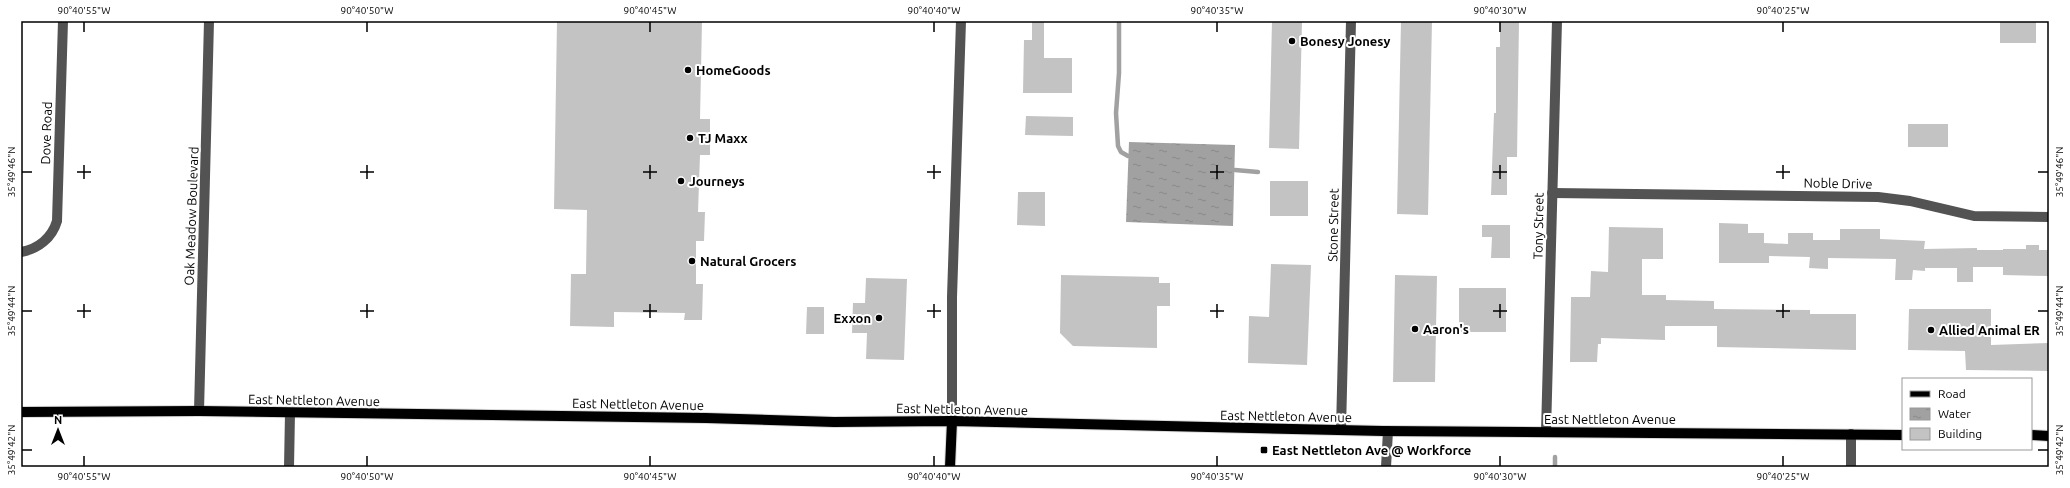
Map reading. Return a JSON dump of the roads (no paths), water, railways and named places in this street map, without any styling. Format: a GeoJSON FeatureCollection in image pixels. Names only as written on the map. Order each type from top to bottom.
{"type":"FeatureCollection","features":[{"type":"Feature","properties":{"kind":"main road","name":"East Nettleton Avenue"},"geometry":{"type":"LineString","coordinates":[[21,412],[199,411],[706,418],[834,422],[952,421],[1388,431],[1902,435]]}},
{"type":"Feature","properties":{"kind":"main road"},"geometry":{"type":"LineString","coordinates":[[950,467],[952,421]]}},
{"type":"Feature","properties":{"kind":"main road"},"geometry":{"type":"LineString","coordinates":[[2032,436],[2049,436]]}},
{"type":"Feature","properties":{"kind":"street","name":"Dove Road"},"geometry":{"type":"LineString","coordinates":[[21,252],[32,249],[44,242],[51,235],[57,221],[63,21]]}},
{"type":"Feature","properties":{"kind":"street","name":"Oak Meadow Boulevard"},"geometry":{"type":"LineString","coordinates":[[199,411],[209,21]]}},
{"type":"Feature","properties":{"kind":"street"},"geometry":{"type":"LineString","coordinates":[[952,421],[952,298],[961,21]]}},
{"type":"Feature","properties":{"kind":"street","name":"Stone Street"},"geometry":{"type":"LineString","coordinates":[[1341,430],[1350,21]]}},
{"type":"Feature","properties":{"kind":"street","name":"Tony Street"},"geometry":{"type":"LineString","coordinates":[[1546,432],[1557,21]]}},
{"type":"Feature","properties":{"kind":"street","name":"Noble Drive"},"geometry":{"type":"LineString","coordinates":[[1552,193],[1878,196],[1910,200],[1974,216],[2049,217]]}},
{"type":"Feature","properties":{"kind":"street"},"geometry":{"type":"LineString","coordinates":[[289,467],[290,413]]}},
{"type":"Feature","properties":{"kind":"street"},"geometry":{"type":"LineString","coordinates":[[1386,467],[1388,431]]}},
{"type":"Feature","properties":{"kind":"street"},"geometry":{"type":"LineString","coordinates":[[1851,434],[1851,467]]}},
{"type":"Feature","properties":{"kind":"water"},"geometry":{"type":"Polygon","coordinates":[[[1129,142],[1235,145],[1233,226],[1126,222],[1129,142]]]}},
{"type":"Feature","properties":{"kind":"waterway"},"geometry":{"type":"LineString","coordinates":[[1119,21],[1119,73],[1116,113],[1118,146],[1121,152],[1128,156]]}},
{"type":"Feature","properties":{"kind":"waterway"},"geometry":{"type":"LineString","coordinates":[[1235,170],[1258,172]]}},
{"type":"Feature","properties":{"kind":"waterway"},"geometry":{"type":"LineString","coordinates":[[1555,457],[1555,467]]}},
{"type":"Feature","properties":{"kind":"place","name":"Bonesy Jonesy"},"geometry":{"type":"Point","coordinates":[1292,41]}},
{"type":"Feature","properties":{"kind":"place","name":"HomeGoods"},"geometry":{"type":"Point","coordinates":[688,70]}},
{"type":"Feature","properties":{"kind":"place","name":"TJ Maxx"},"geometry":{"type":"Point","coordinates":[690,138]}},
{"type":"Feature","properties":{"kind":"place","name":"Journeys"},"geometry":{"type":"Point","coordinates":[681,181]}},
{"type":"Feature","properties":{"kind":"place","name":"Natural Grocers"},"geometry":{"type":"Point","coordinates":[692,261]}},
{"type":"Feature","properties":{"kind":"place","name":"Exxon"},"geometry":{"type":"Point","coordinates":[879,318]}},
{"type":"Feature","properties":{"kind":"place","name":"Aaron's"},"geometry":{"type":"Point","coordinates":[1415,329]}},
{"type":"Feature","properties":{"kind":"place","name":"Allied Animal ER"},"geometry":{"type":"Point","coordinates":[1931,330]}},
{"type":"Feature","properties":{"kind":"place","name":"East Nettleton Ave @ Workforce"},"geometry":{"type":"Point","coordinates":[1264,450]}}]}
